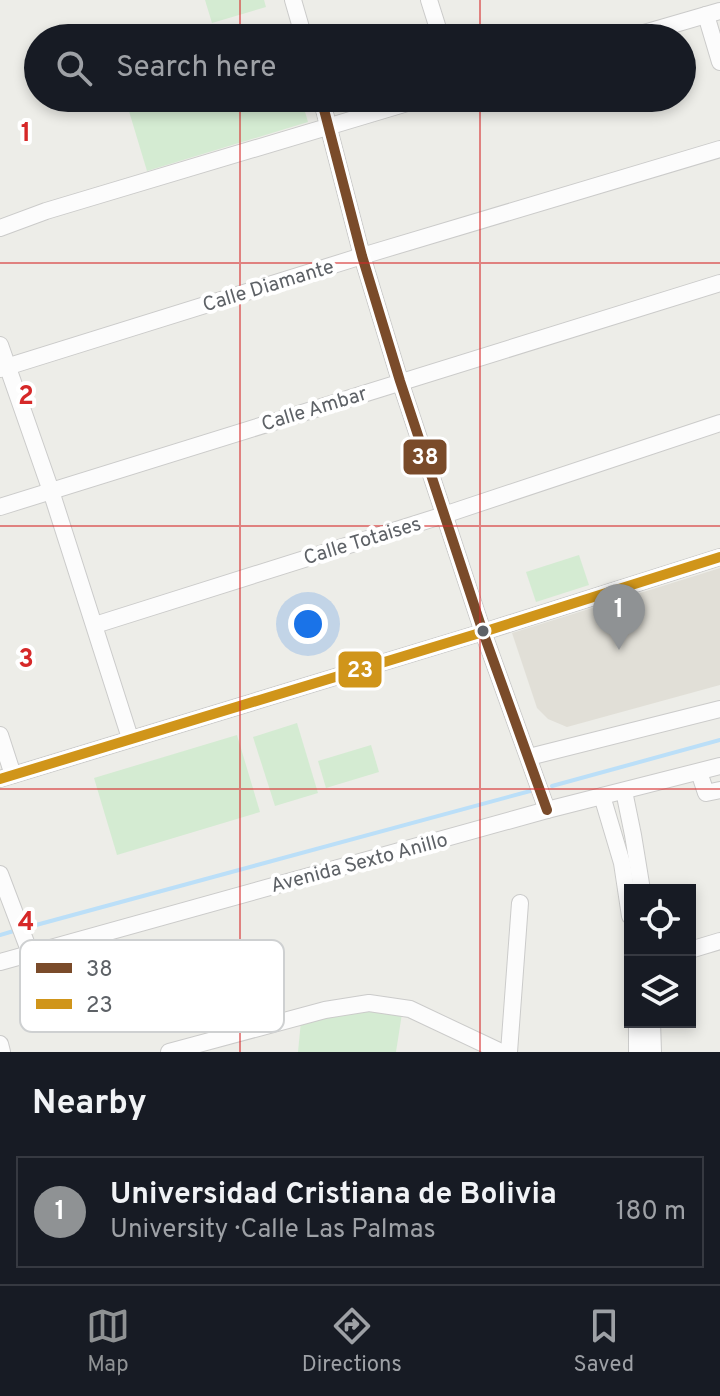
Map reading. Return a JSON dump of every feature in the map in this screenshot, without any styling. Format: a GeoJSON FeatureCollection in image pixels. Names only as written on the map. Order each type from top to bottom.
{"type":"FeatureCollection","features":[{"type":"Feature","properties":{"kind":"street"},"geometry":{"type":"LineString","coordinates":[[293,0],[300,24]]}},
{"type":"Feature","properties":{"kind":"street"},"geometry":{"type":"LineString","coordinates":[[429,0],[437,24]]}},
{"type":"Feature","properties":{"kind":"street"},"geometry":{"type":"LineString","coordinates":[[675,24],[713,13],[720,62]]}},
{"type":"Feature","properties":{"kind":"street"},"geometry":{"type":"LineString","coordinates":[[325,112],[362,256],[400,381],[483,632],[547,810]]}},
{"type":"Feature","properties":{"kind":"street"},"geometry":{"type":"LineString","coordinates":[[0,228],[46,211],[376,112]]}},
{"type":"Feature","properties":{"kind":"street","name":"Calle Diamante"},"geometry":{"type":"LineString","coordinates":[[3,368],[720,149]]}},
{"type":"Feature","properties":{"kind":"street","name":"Calle Ambar"},"geometry":{"type":"LineString","coordinates":[[0,507],[720,283]]}},
{"type":"Feature","properties":{"kind":"street"},"geometry":{"type":"LineString","coordinates":[[0,345],[3,368],[51,491],[130,738]]}},
{"type":"Feature","properties":{"kind":"street","name":"Calle Totaises"},"geometry":{"type":"LineString","coordinates":[[95,625],[444,515],[720,423]]}},
{"type":"Feature","properties":{"kind":"street"},"geometry":{"type":"LineString","coordinates":[[0,735],[6,777],[720,557]]}},
{"type":"Feature","properties":{"kind":"street"},"geometry":{"type":"LineString","coordinates":[[529,757],[720,709]]}},
{"type":"Feature","properties":{"kind":"street","name":"Avenida Sexto Anillo"},"geometry":{"type":"LineString","coordinates":[[46,940],[720,766]]}},
{"type":"Feature","properties":{"kind":"street"},"geometry":{"type":"LineString","coordinates":[[699,772],[706,793],[720,790]]}},
{"type":"Feature","properties":{"kind":"street"},"geometry":{"type":"LineString","coordinates":[[624,791],[641,884]]}},
{"type":"Feature","properties":{"kind":"street"},"geometry":{"type":"LineString","coordinates":[[602,796],[625,884]]}},
{"type":"Feature","properties":{"kind":"street"},"geometry":{"type":"LineString","coordinates":[[0,874],[10,911],[24,940]]}},
{"type":"Feature","properties":{"kind":"street"},"geometry":{"type":"LineString","coordinates":[[509,1052],[520,903]]}},
{"type":"Feature","properties":{"kind":"street"},"geometry":{"type":"LineString","coordinates":[[696,948],[720,941]]}},
{"type":"Feature","properties":{"kind":"street","name":"Avenida Sexto Anillo"},"geometry":{"type":"LineString","coordinates":[[0,962],[20,949]]}},
{"type":"Feature","properties":{"kind":"street"},"geometry":{"type":"LineString","coordinates":[[284,1021],[369,1003],[410,1009],[501,1052]]}},
{"type":"Feature","properties":{"kind":"street"},"geometry":{"type":"LineString","coordinates":[[169,1052],[243,1032]]}},
{"type":"Feature","properties":{"kind":"street"},"geometry":{"type":"LineString","coordinates":[[0,1044],[2,1052]]}},
{"type":"Feature","properties":{"kind":"shaded area"},"geometry":{"type":"Polygon","coordinates":[[[720,568],[720,685],[567,727],[548,719],[537,708],[512,633],[720,568]]]}},
{"type":"Feature","properties":{"kind":"green space"},"geometry":{"type":"Polygon","coordinates":[[[205,0],[264,0],[266,7],[212,23],[205,0]]]}},
{"type":"Feature","properties":{"kind":"green space"},"geometry":{"type":"Polygon","coordinates":[[[129,112],[305,112],[308,122],[147,171],[129,112]]]}},
{"type":"Feature","properties":{"kind":"green space"},"geometry":{"type":"Polygon","coordinates":[[[579,555],[589,585],[536,602],[526,572],[579,555]]]}},
{"type":"Feature","properties":{"kind":"green space"},"geometry":{"type":"Polygon","coordinates":[[[297,723],[318,793],[275,806],[253,737],[297,723]]]}},
{"type":"Feature","properties":{"kind":"green space"},"geometry":{"type":"Polygon","coordinates":[[[237,735],[260,812],[117,855],[94,778],[237,735]]]}},
{"type":"Feature","properties":{"kind":"green space"},"geometry":{"type":"Polygon","coordinates":[[[371,745],[379,772],[326,788],[318,761],[371,745]]]}},
{"type":"Feature","properties":{"kind":"green space"},"geometry":{"type":"Polygon","coordinates":[[[403,1007],[396,1052],[298,1052],[301,1021],[343,1009],[403,1007]]]}},
{"type":"Feature","properties":{"kind":"waterway"},"geometry":{"type":"LineString","coordinates":[[552,786],[720,740]]}},
{"type":"Feature","properties":{"kind":"waterway"},"geometry":{"type":"LineString","coordinates":[[25,928],[534,790]]}},
{"type":"Feature","properties":{"kind":"waterway"},"geometry":{"type":"LineString","coordinates":[[0,935],[17,930]]}},
{"type":"Feature","properties":{"kind":"transit line","name":"38"},"geometry":{"type":"LineString","coordinates":[[325,112],[362,256],[400,381],[483,632],[547,810]]}},
{"type":"Feature","properties":{"kind":"transit line","name":"23"},"geometry":{"type":"LineString","coordinates":[[0,779],[720,557]]}},
{"type":"Feature","properties":{"kind":"place","name":"Universidad Cristiana de Bolivia"},"geometry":{"type":"Point","coordinates":[619,650]}}]}
